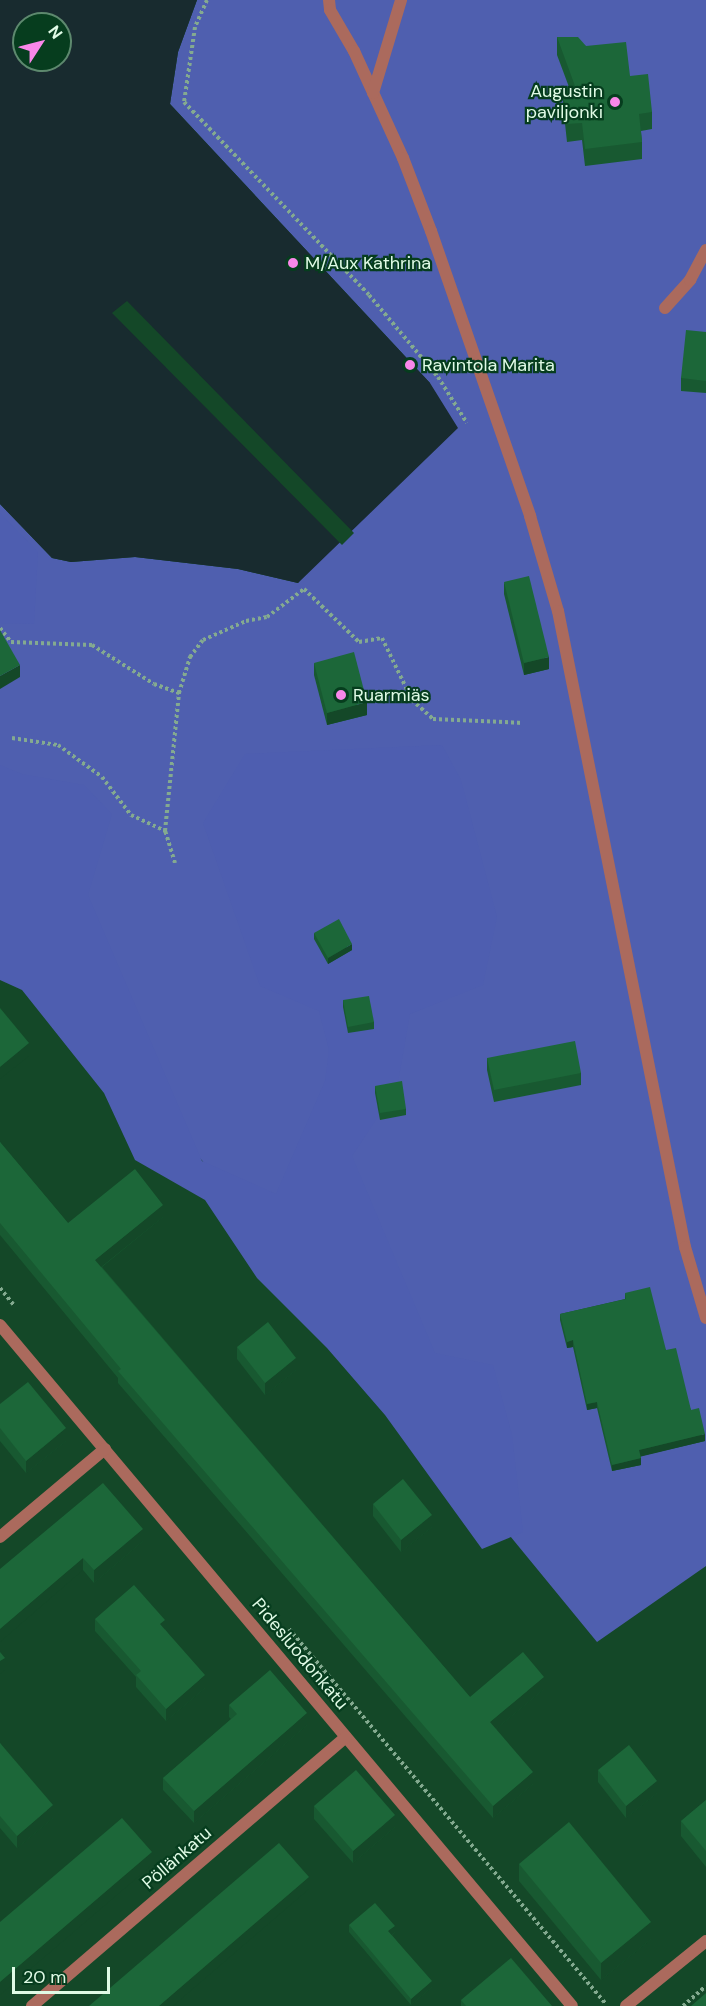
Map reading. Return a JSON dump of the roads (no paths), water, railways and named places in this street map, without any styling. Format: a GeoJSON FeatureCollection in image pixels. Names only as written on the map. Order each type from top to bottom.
{"type":"FeatureCollection","features":[{"type":"Feature","properties":{"kind":"street"},"geometry":{"type":"LineString","coordinates":[[329,0],[330,10],[373,93],[403,158],[471,342],[558,610],[685,1247],[706,1318]]}},
{"type":"Feature","properties":{"kind":"street"},"geometry":{"type":"LineString","coordinates":[[373,93],[401,0]]}},
{"type":"Feature","properties":{"kind":"street"},"geometry":{"type":"LineString","coordinates":[[666,308],[690,280],[706,250]]}},
{"type":"Feature","properties":{"kind":"street","name":"Pidesluodonkatu"},"geometry":{"type":"LineString","coordinates":[[0,1325],[572,2006]]}},
{"type":"Feature","properties":{"kind":"street"},"geometry":{"type":"LineString","coordinates":[[0,1537],[105,1449]]}},
{"type":"Feature","properties":{"kind":"street","name":"Pöllänkatu"},"geometry":{"type":"LineString","coordinates":[[33,2006],[346,1737]]}},
{"type":"Feature","properties":{"kind":"street"},"geometry":{"type":"LineString","coordinates":[[626,2006],[706,1941]]}},
{"type":"Feature","properties":{"kind":"place","name":"Augustin paviljonki"},"geometry":{"type":"Point","coordinates":[615,102]}},
{"type":"Feature","properties":{"kind":"place","name":"M/Aux Kathrina"},"geometry":{"type":"Point","coordinates":[293,263]}},
{"type":"Feature","properties":{"kind":"place","name":"Ravintola Marita"},"geometry":{"type":"Point","coordinates":[410,365]}},
{"type":"Feature","properties":{"kind":"place","name":"Ruarmiäs"},"geometry":{"type":"Point","coordinates":[341,695]}}]}
